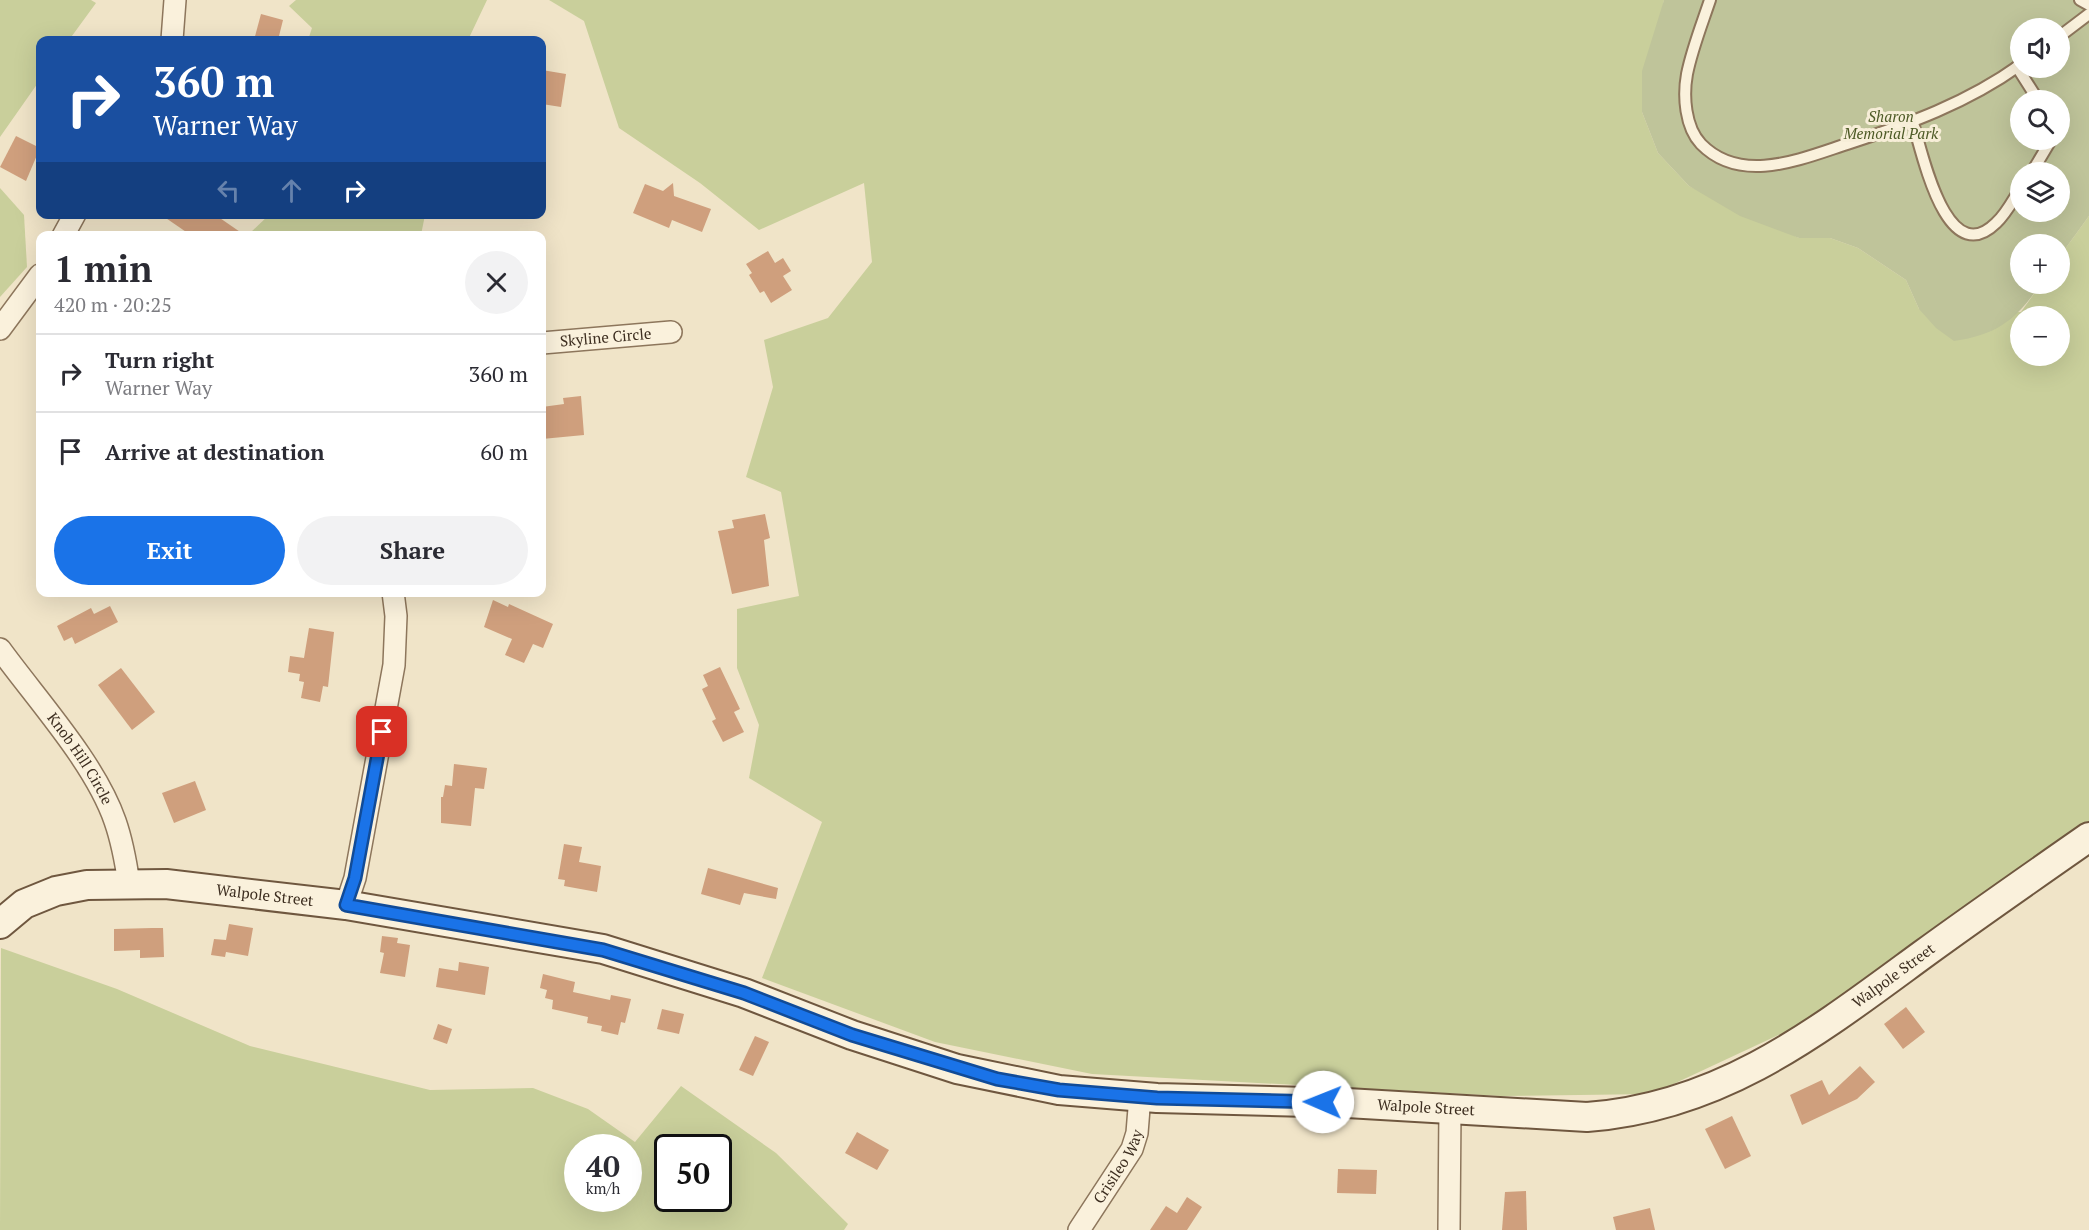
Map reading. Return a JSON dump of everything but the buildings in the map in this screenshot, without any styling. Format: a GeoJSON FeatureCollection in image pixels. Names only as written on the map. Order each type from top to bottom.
{"type":"FeatureCollection","features":[{"type":"Feature","properties":{"kind":"main road","name":"Walpole Street"},"geometry":{"type":"LineString","coordinates":[[0,924],[24,904],[56,891],[87,885],[166,884],[346,905],[603,950],[744,993],[852,1035],[957,1069],[1059,1090],[1140,1096],[1450,1108],[1587,1117],[1625,1114],[1697,1095],[1733,1079],[1801,1040],[2089,837]]}},
{"type":"Feature","properties":{"kind":"street"},"geometry":{"type":"LineString","coordinates":[[172,36],[175,0]]}},
{"type":"Feature","properties":{"kind":"street"},"geometry":{"type":"LineString","coordinates":[[0,328],[36,280]]}},
{"type":"Feature","properties":{"kind":"street","name":"Skyline Circle"},"geometry":{"type":"LineString","coordinates":[[546,343],[671,332]]}},
{"type":"Feature","properties":{"kind":"street"},"geometry":{"type":"LineString","coordinates":[[346,905],[357,867],[394,665],[396,616],[394,597]]}},
{"type":"Feature","properties":{"kind":"street","name":"Knob Hill Circle"},"geometry":{"type":"LineString","coordinates":[[0,650],[88,768],[106,799],[116,821],[129,884]]}},
{"type":"Feature","properties":{"kind":"street","name":"Crisileo Way"},"geometry":{"type":"LineString","coordinates":[[1079,1230],[1132,1149],[1137,1133],[1140,1096]]}},
{"type":"Feature","properties":{"kind":"street"},"geometry":{"type":"LineString","coordinates":[[1449,1230],[1450,1108]]}},
{"type":"Feature","properties":{"kind":"lane"},"geometry":{"type":"LineString","coordinates":[[1710,0],[1687,75],[1687,112],[1694,133],[1709,152],[1720,159],[1748,166],[1807,157],[1913,123],[1985,89],[2010,72]]}},
{"type":"Feature","properties":{"kind":"lane"},"geometry":{"type":"LineString","coordinates":[[2080,0],[2089,5]]}},
{"type":"Feature","properties":{"kind":"lane"},"geometry":{"type":"LineString","coordinates":[[2070,28],[2089,14]]}},
{"type":"Feature","properties":{"kind":"lane"},"geometry":{"type":"LineString","coordinates":[[1913,123],[1940,205],[1956,229],[1969,233],[1988,230],[1996,224],[2010,204]]}},
{"type":"Feature","properties":{"kind":"green space"},"geometry":{"type":"Polygon","coordinates":[[[0,0],[91,0],[96,3],[72,36],[36,36],[36,86],[0,137],[0,0]]]}},
{"type":"Feature","properties":{"kind":"green space"},"geometry":{"type":"Polygon","coordinates":[[[296,0],[487,0],[470,36],[309,36],[312,28],[289,6],[296,0]]]}},
{"type":"Feature","properties":{"kind":"green space"},"geometry":{"type":"Polygon","coordinates":[[[549,0],[1664,0],[1642,112],[1658,153],[1689,186],[1799,238],[1830,238],[1858,248],[1906,280],[1919,309],[2010,312],[2010,366],[2070,366],[2070,306],[2025,306],[2034,294],[2070,294],[2070,242],[2089,216],[2089,824],[1815,1018],[1652,1094],[1502,1096],[1092,1074],[935,1042],[762,978],[822,822],[749,778],[759,725],[737,668],[737,609],[799,596],[781,492],[746,477],[773,387],[764,340],[828,318],[872,262],[864,183],[759,230],[700,183],[619,128],[584,21],[549,0]]]}},
{"type":"Feature","properties":{"kind":"green space","name":"Sharon Memorial Park"},"geometry":{"type":"Polygon","coordinates":[[[1664,0],[2089,0],[2089,216],[2070,242],[2070,234],[2010,234],[2010,294],[2033,294],[2024,306],[2010,306],[2010,319],[2005,323],[1970,338],[1954,341],[1936,328],[1919,309],[1906,280],[1858,248],[1830,238],[1799,238],[1740,216],[1689,186],[1658,153],[1642,112],[1642,71],[1664,0]]]}},
{"type":"Feature","properties":{"kind":"green space"},"geometry":{"type":"Polygon","coordinates":[[[0,188],[24,215],[27,267],[0,297],[0,188]]]}},
{"type":"Feature","properties":{"kind":"green space"},"geometry":{"type":"Polygon","coordinates":[[[265,219],[424,219],[422,231],[252,231],[265,219]]]}},
{"type":"Feature","properties":{"kind":"green space"},"geometry":{"type":"Polygon","coordinates":[[[1,948],[117,989],[250,1046],[430,1090],[533,1088],[588,1109],[624,1134],[564,1134],[564,1212],[642,1212],[642,1134],[681,1086],[776,1153],[848,1224],[844,1230],[0,1230],[1,948]]]}},
{"type":"Feature","properties":{"kind":"route"},"geometry":{"type":"LineString","coordinates":[[382,732],[355,878],[346,905],[603,950],[744,993],[852,1035],[957,1069],[997,1079],[1059,1090],[1157,1098],[1323,1102]]}}]}
